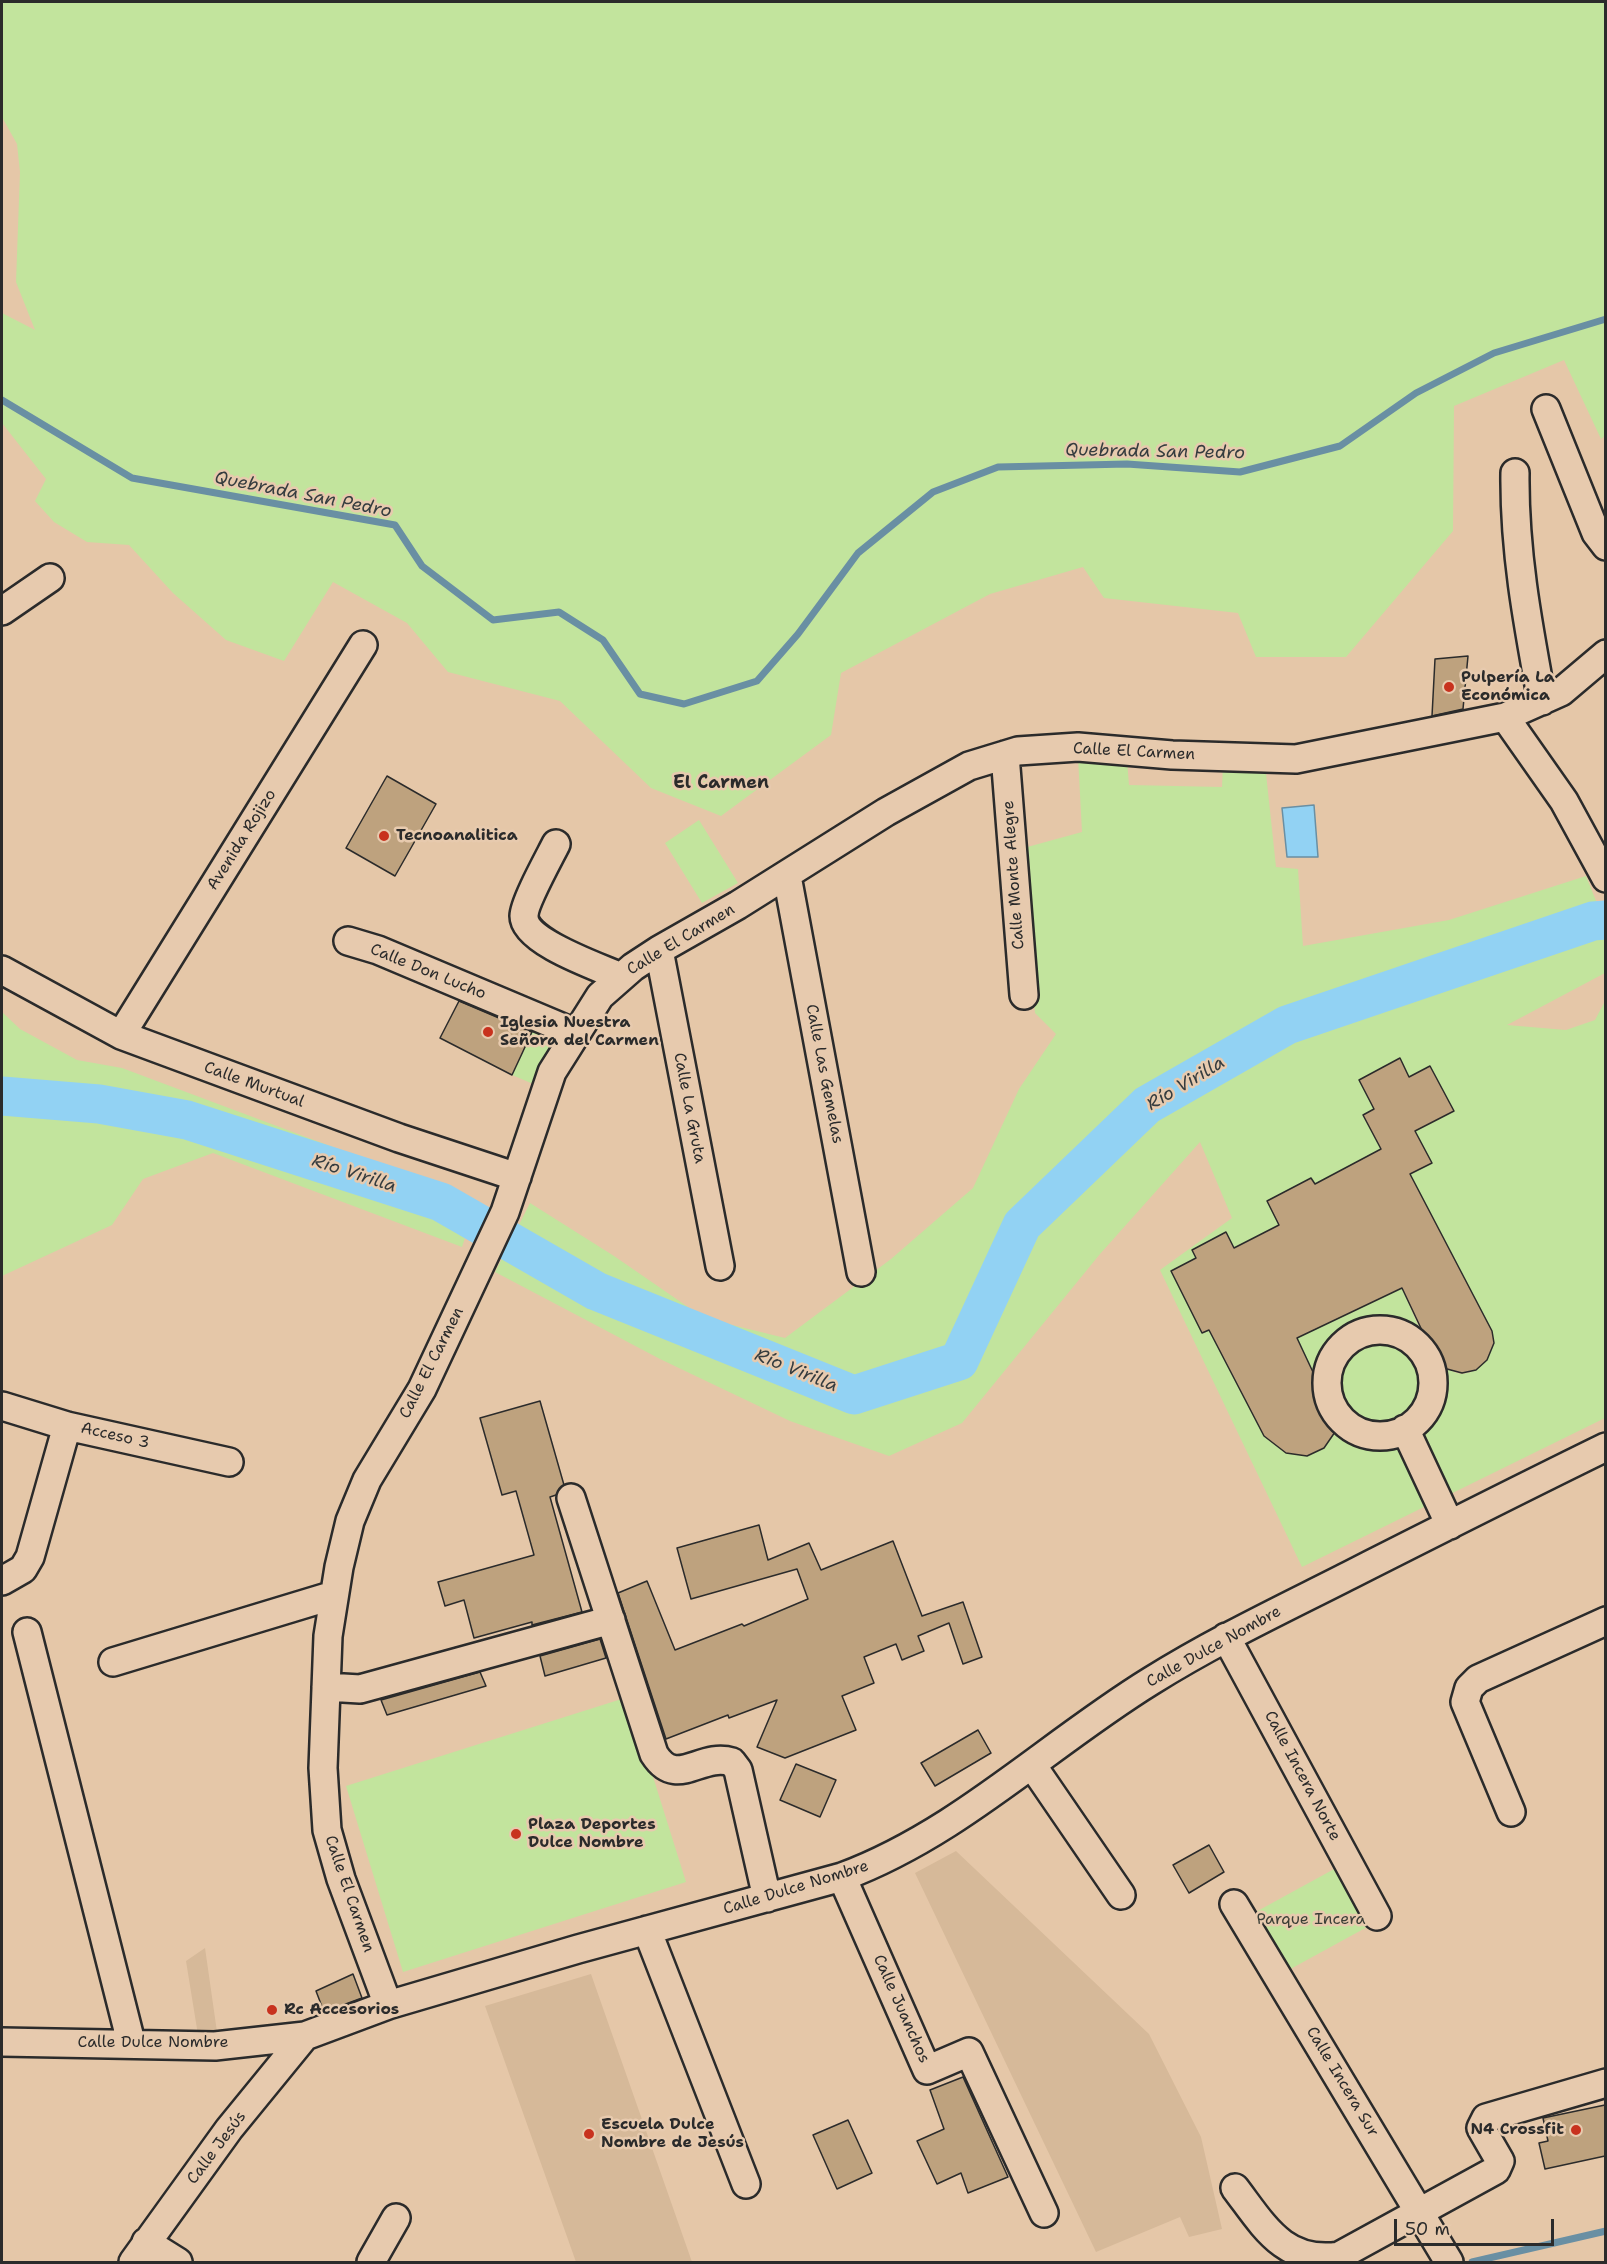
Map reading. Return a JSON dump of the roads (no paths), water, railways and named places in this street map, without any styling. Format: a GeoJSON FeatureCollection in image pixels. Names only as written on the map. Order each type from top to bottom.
{"type":"FeatureCollection","features":[{"type":"Feature","properties":{"kind":"street"},"geometry":{"type":"LineString","coordinates":[[1546,409],[1596,534],[1605,546]]}},
{"type":"Feature","properties":{"kind":"street"},"geometry":{"type":"LineString","coordinates":[[1515,473],[1514,526],[1522,594],[1542,701]]}},
{"type":"Feature","properties":{"kind":"street"},"geometry":{"type":"LineString","coordinates":[[2,611],[50,578]]}},
{"type":"Feature","properties":{"kind":"street","name":"Avenida Rojizo"},"geometry":{"type":"LineString","coordinates":[[122,1035],[363,645]]}},
{"type":"Feature","properties":{"kind":"street","name":"Calle El Carmen"},"geometry":{"type":"LineString","coordinates":[[388,2005],[341,1879],[327,1830],[323,1768],[328,1636],[334,1595],[350,1521],[367,1480],[422,1389],[505,1212],[552,1072],[600,996],[621,977],[659,951],[787,876],[886,812],[969,766],[1018,751],[1078,747],[1172,755],[1296,759],[1505,717],[1561,692],[1605,654]]}},
{"type":"Feature","properties":{"kind":"street"},"geometry":{"type":"LineString","coordinates":[[1505,717],[1564,801],[1605,878]]}},
{"type":"Feature","properties":{"kind":"street","name":"Calle Monte Alegre"},"geometry":{"type":"LineString","coordinates":[[1005,755],[1023,995]]}},
{"type":"Feature","properties":{"kind":"street"},"geometry":{"type":"LineString","coordinates":[[556,844],[524,912],[525,925],[536,938],[621,977]]}},
{"type":"Feature","properties":{"kind":"street","name":"Calle Las Gemelas"},"geometry":{"type":"LineString","coordinates":[[787,876],[861,1272]]}},
{"type":"Feature","properties":{"kind":"street","name":"Calle Don Lucho"},"geometry":{"type":"LineString","coordinates":[[348,941],[378,950],[575,1033]]}},
{"type":"Feature","properties":{"kind":"street","name":"Calle La Gruta"},"geometry":{"type":"LineString","coordinates":[[659,951],[720,1266]]}},
{"type":"Feature","properties":{"kind":"street","name":"Calle Murtual"},"geometry":{"type":"LineString","coordinates":[[2,970],[122,1035],[399,1138],[517,1177]]}},
{"type":"Feature","properties":{"kind":"street","name":"Acceso 3"},"geometry":{"type":"LineString","coordinates":[[2,1406],[68,1426],[229,1462]]}},
{"type":"Feature","properties":{"kind":"street"},"geometry":{"type":"LineString","coordinates":[[2,1581],[23,1569],[30,1557],[68,1426]]}},
{"type":"Feature","properties":{"kind":"street"},"geometry":{"type":"LineString","coordinates":[[1405,1429],[1450,1525]]}},
{"type":"Feature","properties":{"kind":"street","name":"Calle Dulce Nombre"},"geometry":{"type":"LineString","coordinates":[[2,2040],[215,2046],[305,2036],[388,2005],[647,1930],[842,1877],[906,1849],[1032,1765],[1149,1682],[1226,1637],[1605,1447]]}},
{"type":"Feature","properties":{"kind":"street"},"geometry":{"type":"LineString","coordinates":[[571,1498],[654,1754],[662,1767],[674,1771],[723,1759],[732,1762],[738,1770],[767,1898]]}},
{"type":"Feature","properties":{"kind":"street"},"geometry":{"type":"LineString","coordinates":[[113,1662],[334,1595]]}},
{"type":"Feature","properties":{"kind":"street"},"geometry":{"type":"LineString","coordinates":[[326,1687],[360,1689],[611,1620]]}},
{"type":"Feature","properties":{"kind":"street"},"geometry":{"type":"LineString","coordinates":[[1511,1812],[1465,1702],[1468,1688],[1478,1679],[1605,1620]]}},
{"type":"Feature","properties":{"kind":"street"},"geometry":{"type":"LineString","coordinates":[[27,1632],[131,2043]]}},
{"type":"Feature","properties":{"kind":"street","name":"Calle Incera Norte"},"geometry":{"type":"LineString","coordinates":[[1226,1637],[1377,1916]]}},
{"type":"Feature","properties":{"kind":"street"},"geometry":{"type":"LineString","coordinates":[[1032,1765],[1120,1895]]}},
{"type":"Feature","properties":{"kind":"street","name":"Calle Juanchos"},"geometry":{"type":"LineString","coordinates":[[842,1877],[927,2070],[969,2052],[1044,2213]]}},
{"type":"Feature","properties":{"kind":"street","name":"Calle Incera Sur"},"geometry":{"type":"LineString","coordinates":[[1234,1904],[1421,2213],[1448,2262]]}},
{"type":"Feature","properties":{"kind":"street"},"geometry":{"type":"LineString","coordinates":[[647,1930],[746,2184]]}},
{"type":"Feature","properties":{"kind":"street","name":"Calle Jesús"},"geometry":{"type":"LineString","coordinates":[[139,2252],[230,2129],[305,2036]]}},
{"type":"Feature","properties":{"kind":"street"},"geometry":{"type":"LineString","coordinates":[[1235,2188],[1281,2250],[1306,2260],[1325,2261],[1340,2256],[1421,2213],[1500,2166],[1481,2128],[1485,2118],[1605,2083]]}},
{"type":"Feature","properties":{"kind":"street"},"geometry":{"type":"LineString","coordinates":[[370,2262],[396,2218]]}},
{"type":"Feature","properties":{"kind":"street"},"geometry":{"type":"LineString","coordinates":[[139,2252],[178,2262]]}},
{"type":"Feature","properties":{"kind":"water"},"geometry":{"type":"Polygon","coordinates":[[[1314,805],[1318,857],[1287,857],[1282,808],[1314,805]]]}},
{"type":"Feature","properties":{"kind":"waterway","name":"Quebrada San Pedro"},"geometry":{"type":"LineString","coordinates":[[2,400],[132,478],[395,525],[422,566],[493,620],[559,612],[603,640],[640,694],[684,704],[757,681],[798,634],[858,553],[933,492],[998,467],[1127,464],[1240,472],[1340,446],[1416,393],[1494,353],[1606,319]]}},
{"type":"Feature","properties":{"kind":"waterway","name":"Río Virilla"},"geometry":{"type":"LineString","coordinates":[[2,1096],[99,1104],[187,1120],[441,1202],[596,1291],[854,1395],[959,1361],[1022,1225],[1147,1105],[1287,1025],[1593,921],[1606,920]]}},
{"type":"Feature","properties":{"kind":"waterway"},"geometry":{"type":"LineString","coordinates":[[1472,2262],[1606,2231]]}},
{"type":"Feature","properties":{"kind":"place","name":"Pulpería La Económica"},"geometry":{"type":"Point","coordinates":[1449,687]}},
{"type":"Feature","properties":{"kind":"place","name":"Tecnoanalitica"},"geometry":{"type":"Point","coordinates":[384,836]}},
{"type":"Feature","properties":{"kind":"place","name":"Iglesia Nuestra Señora del Carmen"},"geometry":{"type":"Point","coordinates":[488,1032]}},
{"type":"Feature","properties":{"kind":"place","name":"Plaza Deportes Dulce Nombre"},"geometry":{"type":"Point","coordinates":[516,1834]}},
{"type":"Feature","properties":{"kind":"place","name":"Rc Accesorios"},"geometry":{"type":"Point","coordinates":[272,2010]}},
{"type":"Feature","properties":{"kind":"place","name":"N4 Crossfit"},"geometry":{"type":"Point","coordinates":[1576,2130]}},
{"type":"Feature","properties":{"kind":"place","name":"Escuela Dulce Nombre de Jesús"},"geometry":{"type":"Point","coordinates":[589,2134]}},
{"type":"Feature","properties":{"kind":"district","name":"El Carmen"},"geometry":{"type":"Point","coordinates":[721,783]}},
{"type":"Feature","properties":{"kind":"park label","name":"Parque Incera"},"geometry":{"type":"Point","coordinates":[1311,1920]}}]}
